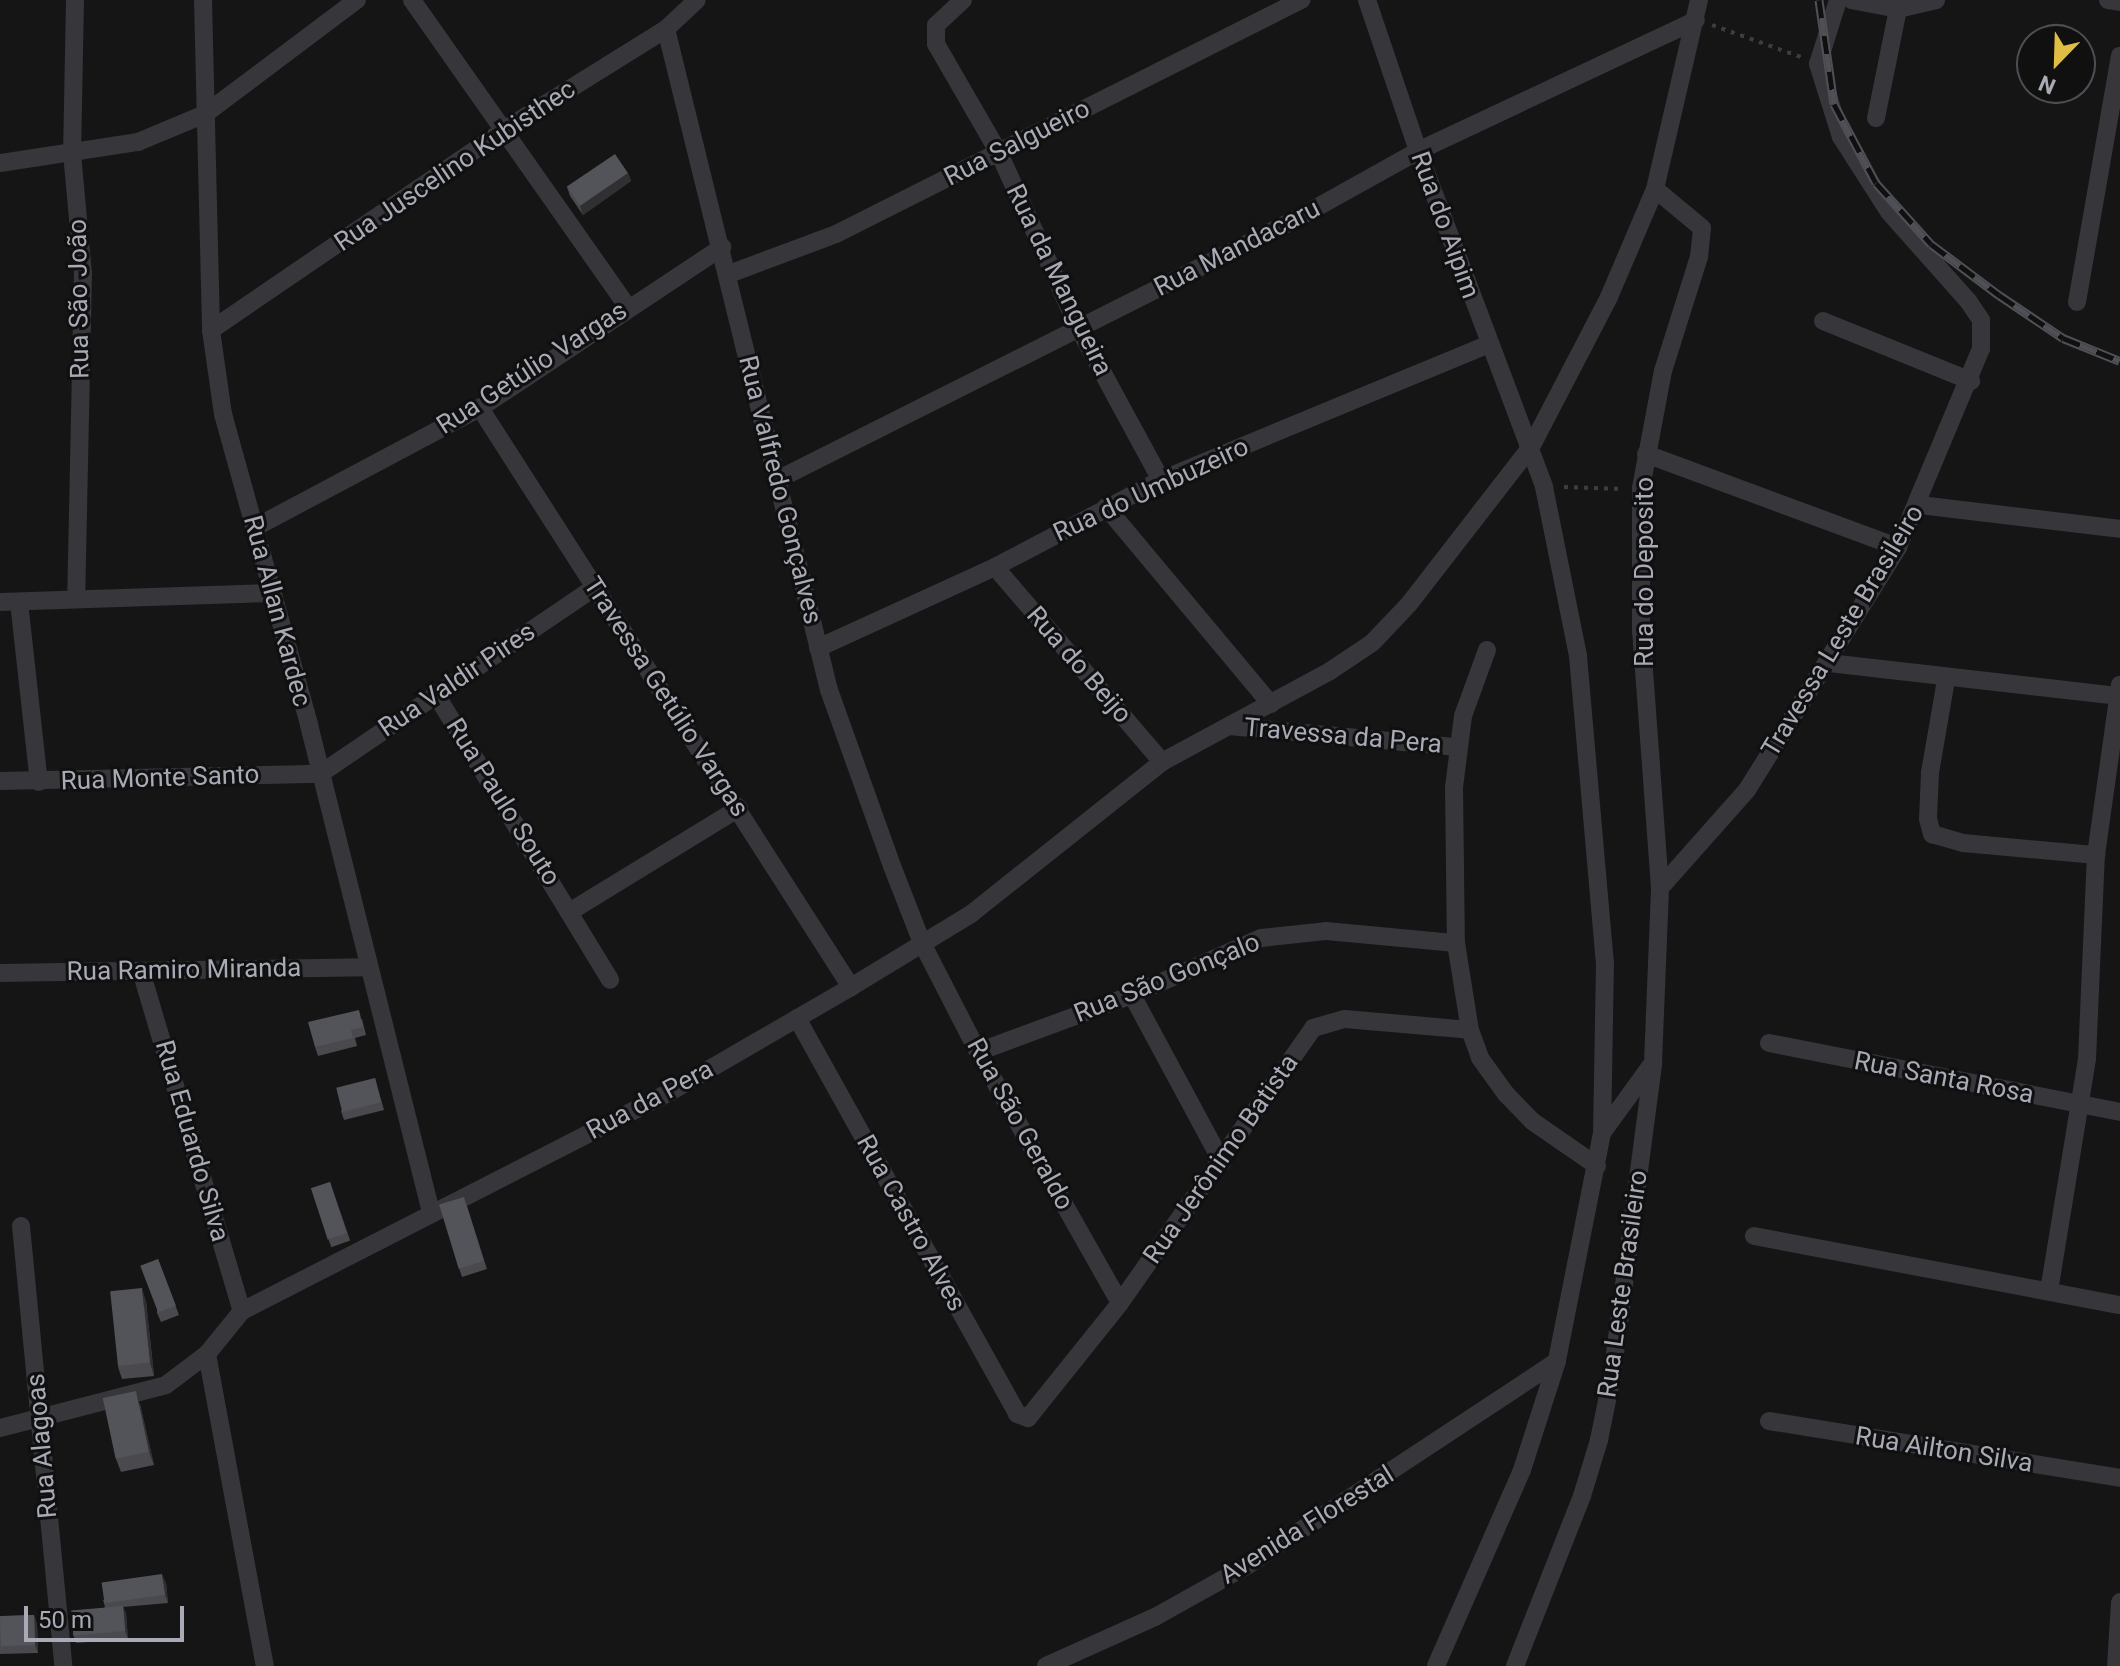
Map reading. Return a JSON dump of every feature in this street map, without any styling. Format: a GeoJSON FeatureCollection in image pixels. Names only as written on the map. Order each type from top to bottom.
{"type":"FeatureCollection","features":[{"type":"Feature","properties":{"kind":"street","name":"Rua São João"},"geometry":{"type":"LineString","coordinates":[[75,0],[72,153],[83,273],[76,598]]}},
{"type":"Feature","properties":{"kind":"street","name":"Rua Allan Kardec"},"geometry":{"type":"LineString","coordinates":[[203,0],[211,330],[223,414],[320,774],[431,1212]]}},
{"type":"Feature","properties":{"kind":"street"},"geometry":{"type":"LineString","coordinates":[[0,163],[138,142],[205,114],[357,0]]}},
{"type":"Feature","properties":{"kind":"street"},"geometry":{"type":"LineString","coordinates":[[412,0],[507,128],[628,307]]}},
{"type":"Feature","properties":{"kind":"street","name":"Rua Juscelino Kubisthec"},"geometry":{"type":"LineString","coordinates":[[211,330],[507,128],[666,29],[697,0]]}},
{"type":"Feature","properties":{"kind":"street","name":"Rua da Mangueira"},"geometry":{"type":"LineString","coordinates":[[962,0],[940,19],[934,37],[999,153],[1079,329],[1161,480]]}},
{"type":"Feature","properties":{"kind":"street","name":"Rua Salgueiro"},"geometry":{"type":"LineString","coordinates":[[729,274],[799,251],[1301,0]]}},
{"type":"Feature","properties":{"kind":"street","name":"Rua do Aipim"},"geometry":{"type":"LineString","coordinates":[[1367,0],[1418,151],[1544,487],[1578,656],[1589,740],[1605,962],[1602,1133],[1557,1361],[1522,1470],[1436,1666]]}},
{"type":"Feature","properties":{"kind":"street","name":"Rua da Pera"},"geometry":{"type":"LineString","coordinates":[[0,1428],[166,1385],[207,1354],[242,1311],[670,1092],[971,914],[1162,762],[1330,671],[1394,622],[1531,447],[1609,297],[1655,189],[1699,0]]}},
{"type":"Feature","properties":{"kind":"street"},"geometry":{"type":"LineString","coordinates":[[1818,64],[1838,0]]}},
{"type":"Feature","properties":{"kind":"street"},"geometry":{"type":"LineString","coordinates":[[1851,0],[1898,9],[1936,0]]}},
{"type":"Feature","properties":{"kind":"street"},"geometry":{"type":"LineString","coordinates":[[2108,0],[2120,2]]}},
{"type":"Feature","properties":{"kind":"street"},"geometry":{"type":"LineString","coordinates":[[1876,118],[1898,9]]}},
{"type":"Feature","properties":{"kind":"street","name":"Rua Mandacaru"},"geometry":{"type":"LineString","coordinates":[[779,479],[1079,329],[1418,151],[1696,20]]}},
{"type":"Feature","properties":{"kind":"street","name":"Rua Valfredo Gonçalves"},"geometry":{"type":"LineString","coordinates":[[666,29],[729,274],[818,648],[922,943]]}},
{"type":"Feature","properties":{"kind":"street"},"geometry":{"type":"LineString","coordinates":[[2077,302],[2120,56]]}},
{"type":"Feature","properties":{"kind":"street","name":"Travessa Leste Brasileiro"},"geometry":{"type":"LineString","coordinates":[[1660,888],[1747,790],[1829,663],[1920,505],[1981,349],[1981,320],[1959,286],[1858,170],[1829,105],[1818,64]]}},
{"type":"Feature","properties":{"kind":"street","name":"Rua do Deposito"},"geometry":{"type":"LineString","coordinates":[[1655,189],[1702,228],[1646,454],[1641,488],[1641,632],[1660,888]]}},
{"type":"Feature","properties":{"kind":"street","name":"Rua Getúlio Vargas"},"geometry":{"type":"LineString","coordinates":[[254,528],[480,408],[722,247]]}},
{"type":"Feature","properties":{"kind":"street"},"geometry":{"type":"LineString","coordinates":[[1823,321],[1971,381]]}},
{"type":"Feature","properties":{"kind":"street","name":"Rua do Umbuzeiro"},"geometry":{"type":"LineString","coordinates":[[818,648],[995,567],[1161,480],[1490,344]]}},
{"type":"Feature","properties":{"kind":"street","name":"Travessa Getúlio Vargas"},"geometry":{"type":"LineString","coordinates":[[480,408],[851,987]]}},
{"type":"Feature","properties":{"kind":"street"},"geometry":{"type":"LineString","coordinates":[[1646,454],[1898,547]]}},
{"type":"Feature","properties":{"kind":"street"},"geometry":{"type":"LineString","coordinates":[[1920,505],[2120,529]]}},
{"type":"Feature","properties":{"kind":"street"},"geometry":{"type":"LineString","coordinates":[[1106,507],[1271,704]]}},
{"type":"Feature","properties":{"kind":"street","name":"Rua do Beijo"},"geometry":{"type":"LineString","coordinates":[[995,567],[1162,762]]}},
{"type":"Feature","properties":{"kind":"street","name":"Rua Valdir Pires"},"geometry":{"type":"LineString","coordinates":[[320,774],[435,693],[594,588]]}},
{"type":"Feature","properties":{"kind":"street"},"geometry":{"type":"LineString","coordinates":[[39,782],[9,602],[271,593]]}},
{"type":"Feature","properties":{"kind":"street"},"geometry":{"type":"LineString","coordinates":[[1487,650],[1457,747],[1456,943],[1470,1030],[1480,1058],[1506,1094],[1532,1121],[1597,1166]]}},
{"type":"Feature","properties":{"kind":"street"},"geometry":{"type":"LineString","coordinates":[[1829,663],[1946,680],[2119,691],[2096,855],[2087,1059],[2049,1291]]}},
{"type":"Feature","properties":{"kind":"street"},"geometry":{"type":"LineString","coordinates":[[1946,680],[1930,773],[1928,819],[1932,834],[1963,843],[2096,855]]}},
{"type":"Feature","properties":{"kind":"street","name":"Rua Paulo Souto"},"geometry":{"type":"LineString","coordinates":[[435,693],[571,911],[610,980]]}},
{"type":"Feature","properties":{"kind":"street","name":"Travessa da Pera"},"geometry":{"type":"LineString","coordinates":[[1229,726],[1457,747]]}},
{"type":"Feature","properties":{"kind":"street","name":"Rua Monte Santo"},"geometry":{"type":"LineString","coordinates":[[0,781],[320,774]]}},
{"type":"Feature","properties":{"kind":"street","name":"Rua Paulo Souto"},"geometry":{"type":"LineString","coordinates":[[571,911],[739,808]]}},
{"type":"Feature","properties":{"kind":"street","name":"Rua Leste Brasileiro"},"geometry":{"type":"LineString","coordinates":[[1515,1666],[1582,1496],[1599,1440],[1617,1346],[1653,1063],[1660,888]]}},
{"type":"Feature","properties":{"kind":"street","name":"Rua São Gonçalo"},"geometry":{"type":"LineString","coordinates":[[978,1052],[1132,995],[1235,948],[1289,932],[1456,943]]}},
{"type":"Feature","properties":{"kind":"street","name":"Rua São Geraldo"},"geometry":{"type":"LineString","coordinates":[[922,943],[978,1052],[1120,1303]]}},
{"type":"Feature","properties":{"kind":"street","name":"Rua Ramiro Miranda"},"geometry":{"type":"LineString","coordinates":[[0,973],[367,967]]}},
{"type":"Feature","properties":{"kind":"street","name":"Rua Eduardo Silva"},"geometry":{"type":"LineString","coordinates":[[141,971],[242,1311]]}},
{"type":"Feature","properties":{"kind":"street"},"geometry":{"type":"LineString","coordinates":[[1132,995],[1222,1162]]}},
{"type":"Feature","properties":{"kind":"street","name":"Rua Castro Alves"},"geometry":{"type":"LineString","coordinates":[[797,1018],[1017,1414],[1031,1416]]}},
{"type":"Feature","properties":{"kind":"street","name":"Rua Jerônimo Batista"},"geometry":{"type":"LineString","coordinates":[[1031,1416],[1120,1303],[1222,1162],[1304,1037],[1322,1023],[1345,1019],[1470,1030]]}},
{"type":"Feature","properties":{"kind":"street","name":"Rua Santa Rosa"},"geometry":{"type":"LineString","coordinates":[[1769,1043],[2120,1112]]}},
{"type":"Feature","properties":{"kind":"street"},"geometry":{"type":"LineString","coordinates":[[1602,1133],[1653,1063]]}},
{"type":"Feature","properties":{"kind":"street","name":"Rua Alagoas"},"geometry":{"type":"LineString","coordinates":[[21,1226],[63,1666]]}},
{"type":"Feature","properties":{"kind":"street"},"geometry":{"type":"LineString","coordinates":[[1754,1236],[2120,1305]]}},
{"type":"Feature","properties":{"kind":"street"},"geometry":{"type":"LineString","coordinates":[[207,1354],[265,1666]]}},
{"type":"Feature","properties":{"kind":"street","name":"Avenida Florestal"},"geometry":{"type":"LineString","coordinates":[[1046,1666],[1155,1617],[1248,1565],[1557,1361]]}},
{"type":"Feature","properties":{"kind":"street","name":"Rua Ailton Silva"},"geometry":{"type":"LineString","coordinates":[[1769,1421],[2120,1478]]}},
{"type":"Feature","properties":{"kind":"street"},"geometry":{"type":"LineString","coordinates":[[2116,1666],[2120,1602]]}},
{"type":"Feature","properties":{"kind":"path"},"geometry":{"type":"LineString","coordinates":[[1696,20],[1818,64]]}},
{"type":"Feature","properties":{"kind":"path"},"geometry":{"type":"LineString","coordinates":[[1544,487],[1641,488]]}},
{"type":"Feature","properties":{"kind":"building"},"geometry":{"type":"Polygon","coordinates":[[[615,154],[628,173],[580,206],[567,186],[615,154]]]}},
{"type":"Feature","properties":{"kind":"building"},"geometry":{"type":"Polygon","coordinates":[[[359,1010],[363,1027],[351,1030],[353,1038],[315,1047],[308,1022],[359,1010]]]}},
{"type":"Feature","properties":{"kind":"building"},"geometry":{"type":"Polygon","coordinates":[[[375,1078],[381,1102],[342,1112],[336,1088],[375,1078]]]}},
{"type":"Feature","properties":{"kind":"building"},"geometry":{"type":"Polygon","coordinates":[[[330,1182],[347,1233],[328,1240],[311,1188],[330,1182]]]}},
{"type":"Feature","properties":{"kind":"building"},"geometry":{"type":"Polygon","coordinates":[[[464,1197],[484,1261],[459,1269],[439,1205],[464,1197]]]}},
{"type":"Feature","properties":{"kind":"building"},"geometry":{"type":"Polygon","coordinates":[[[158,1259],[176,1306],[158,1312],[140,1266],[158,1259]]]}},
{"type":"Feature","properties":{"kind":"building"},"geometry":{"type":"Polygon","coordinates":[[[142,1288],[150,1363],[118,1366],[110,1291],[142,1288]]]}},
{"type":"Feature","properties":{"kind":"building"},"geometry":{"type":"Polygon","coordinates":[[[136,1391],[149,1452],[116,1459],[103,1398],[136,1391]]]}},
{"type":"Feature","properties":{"kind":"building"},"geometry":{"type":"Polygon","coordinates":[[[162,1574],[165,1595],[105,1603],[102,1582],[162,1574]]]}},
{"type":"Feature","properties":{"kind":"building"},"geometry":{"type":"Polygon","coordinates":[[[123,1606],[125,1631],[73,1635],[71,1611],[123,1606]]]}},
{"type":"Feature","properties":{"kind":"building"},"geometry":{"type":"Polygon","coordinates":[[[34,1615],[35,1645],[1,1646],[0,1616],[34,1615]]]}},
{"type":"Feature","properties":{"kind":"railway"},"geometry":{"type":"LineString","coordinates":[[1819,0],[1834,104],[1876,183],[1931,244],[1999,295],[2063,338],[2120,361]]}}]}
